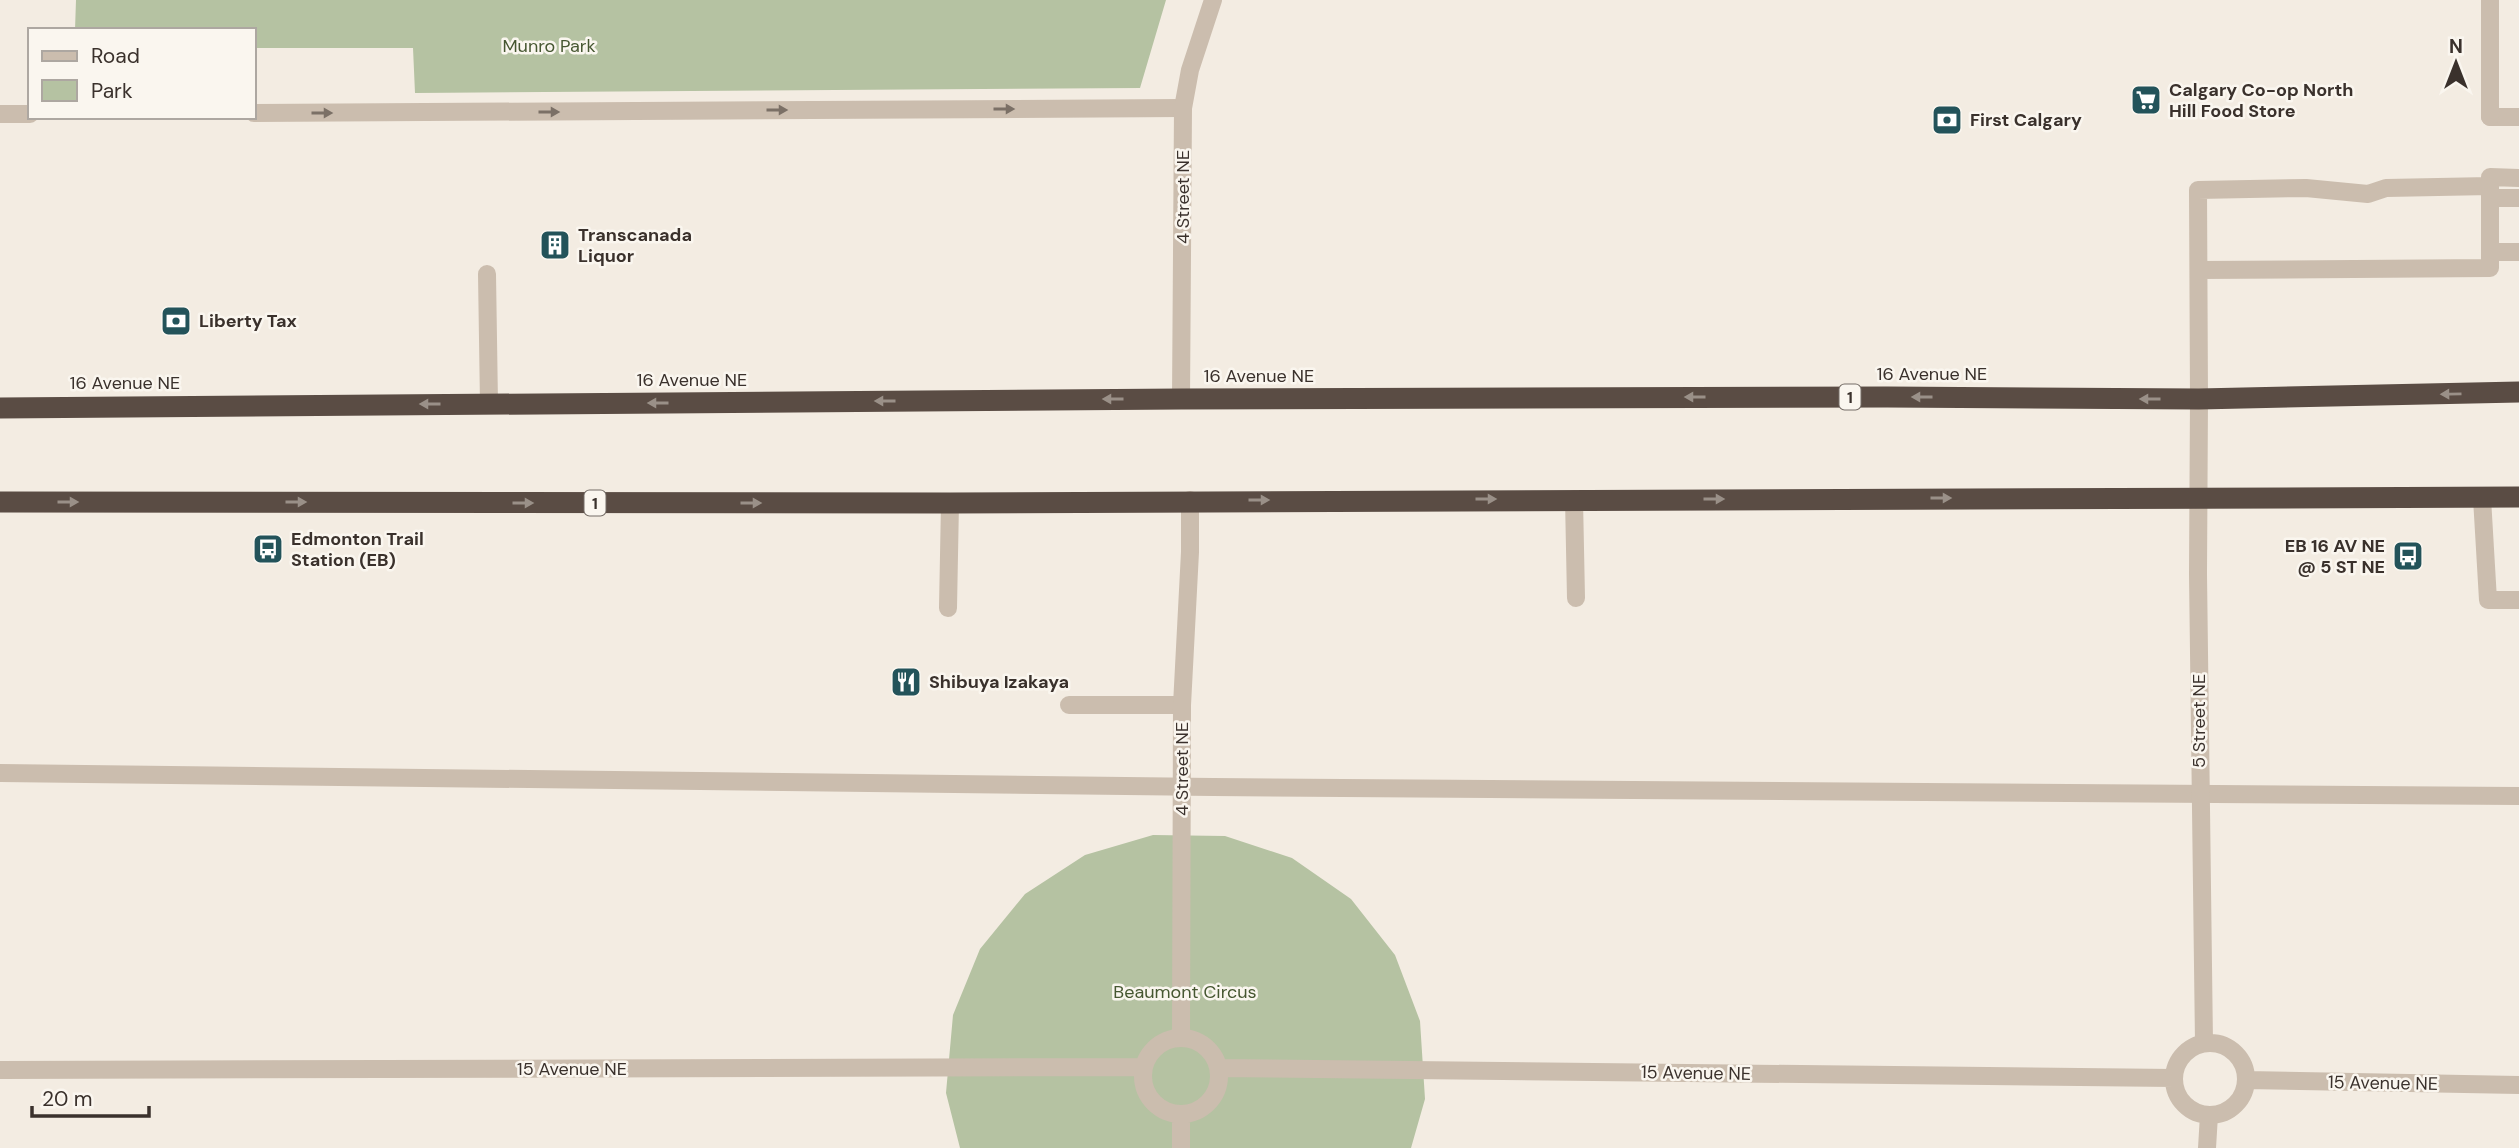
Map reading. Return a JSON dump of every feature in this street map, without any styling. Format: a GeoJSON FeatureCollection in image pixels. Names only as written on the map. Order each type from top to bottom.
{"type":"FeatureCollection","features":[{"type":"Feature","properties":{"kind":"highway","name":"16 Avenue NE"},"geometry":{"type":"LineString","coordinates":[[0,408],[1181,399],[2199,399],[2519,392]]}},
{"type":"Feature","properties":{"kind":"highway","name":"1"},"geometry":{"type":"LineString","coordinates":[[0,502],[950,503],[2519,497]]}},
{"type":"Feature","properties":{"kind":"street","name":"4 Street NE"},"geometry":{"type":"LineString","coordinates":[[1181,399],[1182,108],[1190,70],[1213,0]]}},
{"type":"Feature","properties":{"kind":"street"},"geometry":{"type":"LineString","coordinates":[[2490,0],[2490,117],[2519,117]]}},
{"type":"Feature","properties":{"kind":"street"},"geometry":{"type":"LineString","coordinates":[[256,113],[1182,108]]}},
{"type":"Feature","properties":{"kind":"street"},"geometry":{"type":"LineString","coordinates":[[0,114],[28,114]]}},
{"type":"Feature","properties":{"kind":"street"},"geometry":{"type":"LineString","coordinates":[[2490,187],[2519,178]]}},
{"type":"Feature","properties":{"kind":"street"},"geometry":{"type":"LineString","coordinates":[[2490,187],[2519,198]]}},
{"type":"Feature","properties":{"kind":"street"},"geometry":{"type":"LineString","coordinates":[[2199,270],[2490,268],[2490,187]]}},
{"type":"Feature","properties":{"kind":"street","name":"5 Street NE"},"geometry":{"type":"LineString","coordinates":[[2204,1044],[2200,795],[2198,190],[2306,188],[2368,194],[2386,188],[2490,187]]}},
{"type":"Feature","properties":{"kind":"street"},"geometry":{"type":"LineString","coordinates":[[2490,252],[2519,252]]}},
{"type":"Feature","properties":{"kind":"street"},"geometry":{"type":"LineString","coordinates":[[487,274],[489,404]]}},
{"type":"Feature","properties":{"kind":"street"},"geometry":{"type":"LineString","coordinates":[[2482,498],[2488,600],[2519,600]]}},
{"type":"Feature","properties":{"kind":"street"},"geometry":{"type":"LineString","coordinates":[[1574,499],[1576,598]]}},
{"type":"Feature","properties":{"kind":"street","name":"4 Street NE"},"geometry":{"type":"LineString","coordinates":[[1181,1038],[1182,705],[1190,500]]}},
{"type":"Feature","properties":{"kind":"street"},"geometry":{"type":"LineString","coordinates":[[948,608],[950,503]]}},
{"type":"Feature","properties":{"kind":"street"},"geometry":{"type":"LineString","coordinates":[[1069,705],[1182,705]]}},
{"type":"Feature","properties":{"kind":"street"},"geometry":{"type":"LineString","coordinates":[[0,773],[1182,787],[2519,796]]}},
{"type":"Feature","properties":{"kind":"street"},"geometry":{"type":"LineString","coordinates":[[1181,1038],[1205,1046],[1213,1056],[1218,1068],[1218,1085],[1211,1100],[1197,1110],[1181,1114],[1164,1110],[1151,1100],[1143,1084],[1143,1067],[1157,1046],[1168,1040],[1181,1038]]}},
{"type":"Feature","properties":{"kind":"street"},"geometry":{"type":"LineString","coordinates":[[2204,1044],[2225,1046],[2234,1052],[2241,1060],[2246,1080],[2244,1091],[2230,1109],[2208,1115],[2188,1108],[2180,1099],[2174,1078],[2176,1066],[2183,1056],[2192,1048],[2204,1044]]}},
{"type":"Feature","properties":{"kind":"street","name":"15 Avenue NE"},"geometry":{"type":"LineString","coordinates":[[0,1070],[1143,1067]]}},
{"type":"Feature","properties":{"kind":"street","name":"15 Avenue NE"},"geometry":{"type":"LineString","coordinates":[[1218,1068],[2174,1078]]}},
{"type":"Feature","properties":{"kind":"street","name":"15 Avenue NE"},"geometry":{"type":"LineString","coordinates":[[2246,1080],[2519,1085]]}},
{"type":"Feature","properties":{"kind":"street"},"geometry":{"type":"LineString","coordinates":[[1181,1114],[1181,1148]]}},
{"type":"Feature","properties":{"kind":"street"},"geometry":{"type":"LineString","coordinates":[[2207,1148],[2208,1115]]}},
{"type":"Feature","properties":{"kind":"green space","name":"Munro Park"},"geometry":{"type":"Polygon","coordinates":[[[76,0],[1166,0],[1140,88],[415,93],[413,48],[256,48],[256,28],[75,28],[76,0]]]}},
{"type":"Feature","properties":{"kind":"green space","name":"Beaumont Circus"},"geometry":{"type":"Polygon","coordinates":[[[1153,835],[1225,836],[1292,858],[1351,899],[1395,955],[1420,1021],[1425,1099],[1411,1148],[960,1148],[946,1093],[953,1015],[980,949],[1025,894],[1085,855],[1153,835]]]}},
{"type":"Feature","properties":{"kind":"place","name":"Calgary Co-op North Hill Food Store"},"geometry":{"type":"Point","coordinates":[2146,100]}},
{"type":"Feature","properties":{"kind":"place","name":"First Calgary"},"geometry":{"type":"Point","coordinates":[1947,120]}},
{"type":"Feature","properties":{"kind":"place","name":"Transcanada Liquor"},"geometry":{"type":"Point","coordinates":[555,245]}},
{"type":"Feature","properties":{"kind":"place","name":"Liberty Tax"},"geometry":{"type":"Point","coordinates":[176,321]}},
{"type":"Feature","properties":{"kind":"place","name":"Edmonton Trail Station (EB)"},"geometry":{"type":"Point","coordinates":[268,549]}},
{"type":"Feature","properties":{"kind":"place","name":"EB 16 AV NE @ 5 ST NE"},"geometry":{"type":"Point","coordinates":[2408,556]}},
{"type":"Feature","properties":{"kind":"place","name":"Shibuya Izakaya"},"geometry":{"type":"Point","coordinates":[906,682]}}]}
